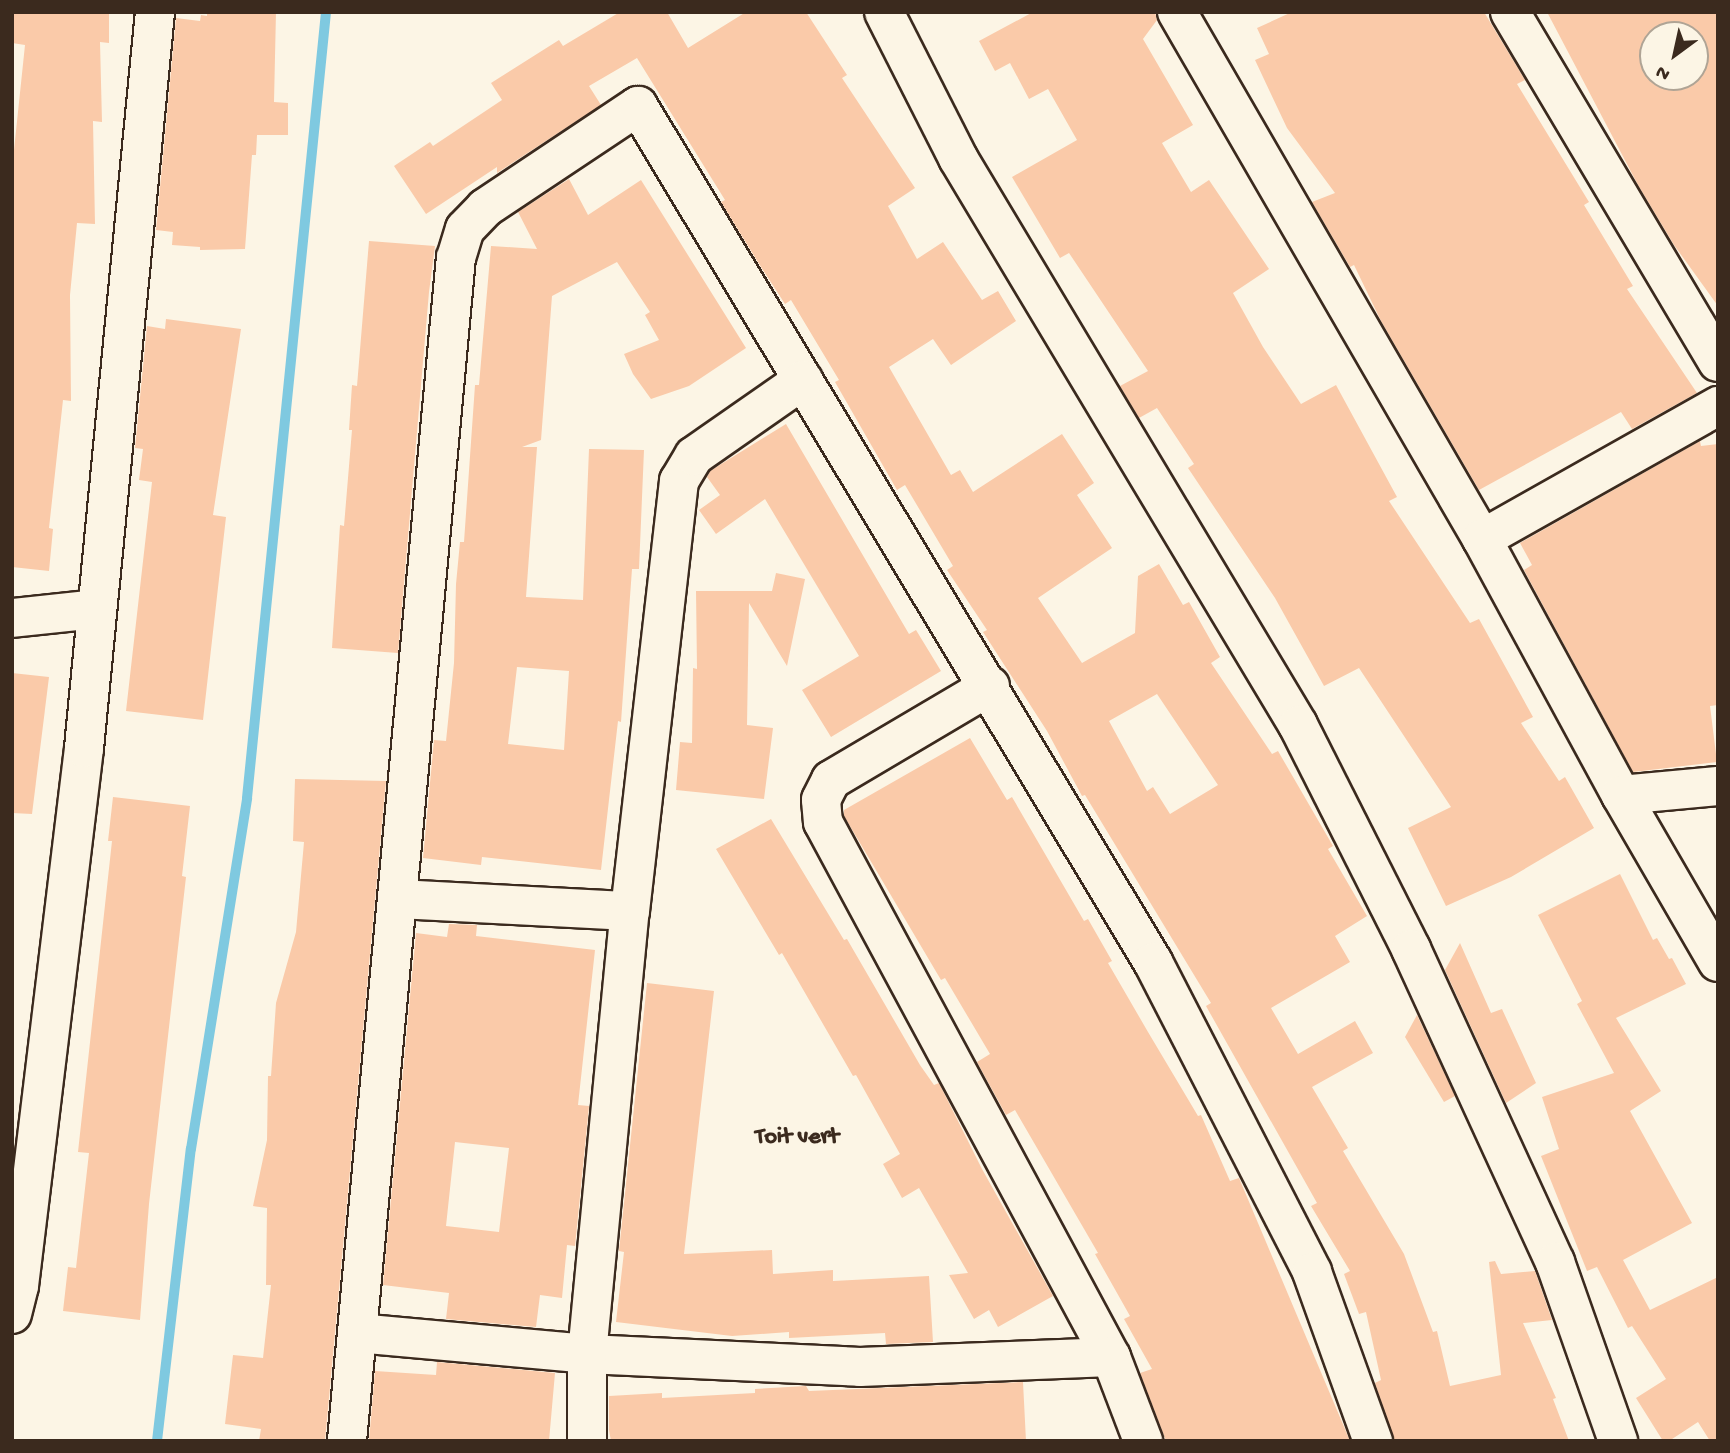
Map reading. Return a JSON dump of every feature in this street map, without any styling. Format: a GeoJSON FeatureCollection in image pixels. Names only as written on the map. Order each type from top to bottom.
{"type":"FeatureCollection","features":[{"type":"Feature","properties":{"kind":"street"},"geometry":{"type":"LineString","coordinates":[[12,1314],[19,1286],[84,748],[155,12]]}},
{"type":"Feature","properties":{"kind":"street"},"geometry":{"type":"LineString","coordinates":[[884,12],[958,158],[1298,725],[1411,949],[1555,1262],[1612,1416],[1618,1441]]}},
{"type":"Feature","properties":{"kind":"street"},"geometry":{"type":"LineString","coordinates":[[1510,12],[1718,362]]}},
{"type":"Feature","properties":{"kind":"street"},"geometry":{"type":"LineString","coordinates":[[1179,13],[1482,539],[1621,795],[1718,962]]}},
{"type":"Feature","properties":{"kind":"street"},"geometry":{"type":"LineString","coordinates":[[347,1441],[456,258],[466,229],[485,208],[638,106],[990,686],[1153,962],[1311,1272],[1373,1441]]}},
{"type":"Feature","properties":{"kind":"street"},"geometry":{"type":"LineString","coordinates":[[586,1441],[587,1354],[630,911],[679,481],[694,456],[803,380]]}},
{"type":"Feature","properties":{"kind":"street"},"geometry":{"type":"LineString","coordinates":[[1482,539],[1718,406]]}},
{"type":"Feature","properties":{"kind":"street"},"geometry":{"type":"LineString","coordinates":[[12,618],[96,609]]}},
{"type":"Feature","properties":{"kind":"street"},"geometry":{"type":"LineString","coordinates":[[990,686],[831,780],[821,800],[823,822],[1111,1357],[1143,1441]]}},
{"type":"Feature","properties":{"kind":"street"},"geometry":{"type":"LineString","coordinates":[[1621,795],[1718,786]]}},
{"type":"Feature","properties":{"kind":"street"},"geometry":{"type":"LineString","coordinates":[[398,899],[630,911]]}},
{"type":"Feature","properties":{"kind":"street"},"geometry":{"type":"LineString","coordinates":[[357,1333],[587,1354],[860,1367],[1111,1357]]}},
{"type":"Feature","properties":{"kind":"building"},"geometry":{"type":"Polygon","coordinates":[[[12,12],[109,12],[109,43],[100,42],[102,122],[93,121],[95,224],[77,223],[70,295],[71,401],[63,400],[49,528],[53,529],[49,571],[12,567],[12,169],[25,45],[12,43],[12,12]]]}},
{"type":"Feature","properties":{"kind":"building"},"geometry":{"type":"Polygon","coordinates":[[[207,12],[276,12],[274,102],[288,103],[288,135],[257,135],[256,155],[252,155],[245,249],[200,250],[200,247],[172,245],[173,232],[156,230],[176,18],[200,21],[201,15],[207,16],[207,12]]]}},
{"type":"Feature","properties":{"kind":"building"},"geometry":{"type":"Polygon","coordinates":[[[620,12],[667,12],[688,48],[746,12],[806,12],[847,75],[842,78],[915,188],[888,206],[917,259],[943,242],[982,300],[998,291],[1016,321],[951,365],[933,339],[889,367],[951,475],[960,470],[973,492],[1062,434],[1094,483],[1077,495],[1112,548],[1038,598],[1082,663],[1135,633],[1138,576],[1159,564],[1183,605],[1189,602],[1220,657],[1211,663],[1272,754],[1278,751],[1333,846],[1328,849],[1367,916],[1335,936],[1350,962],[1271,1008],[1298,1054],[1355,1021],[1373,1053],[1312,1087],[1348,1148],[1343,1151],[1404,1254],[1433,1332],[1437,1331],[1450,1386],[1501,1375],[1489,1262],[1495,1261],[1501,1274],[1535,1271],[1552,1320],[1523,1323],[1556,1398],[1553,1399],[1569,1441],[1394,1441],[1375,1383],[1381,1380],[1366,1312],[1359,1314],[1344,1274],[1350,1271],[1311,1206],[1317,1203],[1206,1006],[1211,1003],[1085,795],[1082,796],[1047,731],[983,632],[987,630],[947,570],[953,566],[905,485],[897,490],[835,382],[839,380],[791,300],[785,304],[761,267],[721,202],[725,200],[637,58],[589,86],[601,105],[497,173],[497,167],[426,214],[394,166],[430,142],[433,146],[502,100],[491,83],[559,40],[563,46],[620,12]],[[1157,694],[1109,721],[1147,791],[1153,787],[1170,814],[1218,785],[1157,694]]]}},
{"type":"Feature","properties":{"kind":"building"},"geometry":{"type":"Polygon","coordinates":[[[1033,12],[1155,12],[1157,20],[1143,39],[1193,125],[1162,143],[1191,192],[1209,180],[1269,269],[1233,293],[1263,347],[1301,404],[1336,385],[1397,497],[1389,501],[1470,623],[1479,619],[1533,717],[1521,723],[1559,781],[1565,777],[1594,828],[1511,877],[1446,906],[1408,828],[1451,807],[1359,668],[1324,686],[1275,598],[1188,468],[1194,464],[1157,408],[1139,418],[1120,386],[1148,371],[1069,253],[1060,258],[1012,177],[1077,140],[1048,89],[1029,99],[1010,63],[995,71],[979,41],[1033,12]]]}},
{"type":"Feature","properties":{"kind":"building"},"geometry":{"type":"Polygon","coordinates":[[[1292,12],[1484,12],[1525,80],[1517,84],[1589,202],[1584,205],[1633,286],[1627,289],[1697,393],[1632,429],[1621,412],[1479,490],[1381,321],[1354,265],[1350,267],[1312,202],[1335,193],[1287,128],[1255,60],[1269,54],[1257,28],[1292,12]]]}},
{"type":"Feature","properties":{"kind":"building"},"geometry":{"type":"Polygon","coordinates":[[[1547,12],[1718,12],[1718,306],[1674,245],[1638,185],[1547,12]]]}},
{"type":"Feature","properties":{"kind":"building"},"geometry":{"type":"Polygon","coordinates":[[[569,179],[588,215],[641,180],[746,348],[689,386],[651,399],[633,374],[624,354],[659,340],[645,315],[650,312],[617,262],[552,296],[541,440],[522,447],[537,447],[526,597],[583,600],[589,449],[644,450],[639,569],[632,569],[621,722],[618,721],[601,870],[482,857],[481,865],[423,858],[434,740],[446,741],[454,663],[456,584],[460,542],[464,542],[475,385],[479,385],[491,246],[537,249],[518,212],[569,179]],[[517,667],[508,744],[564,750],[569,671],[517,667]]]}},
{"type":"Feature","properties":{"kind":"building"},"geometry":{"type":"Polygon","coordinates":[[[369,241],[435,246],[398,653],[332,648],[340,525],[344,526],[352,430],[349,430],[352,385],[357,386],[369,241]]]}},
{"type":"Feature","properties":{"kind":"building"},"geometry":{"type":"Polygon","coordinates":[[[166,319],[241,329],[213,515],[226,517],[203,720],[126,711],[152,482],[139,480],[143,449],[135,448],[147,326],[165,329],[166,319]]]}},
{"type":"Feature","properties":{"kind":"building"},"geometry":{"type":"Polygon","coordinates":[[[786,424],[909,634],[916,630],[941,671],[831,737],[802,690],[859,656],[765,499],[716,534],[699,510],[720,495],[707,477],[710,471],[786,424]]]}},
{"type":"Feature","properties":{"kind":"building"},"geometry":{"type":"Polygon","coordinates":[[[1700,441],[1701,446],[1718,444],[1718,705],[1710,706],[1717,762],[1633,772],[1524,570],[1532,565],[1520,543],[1700,441]]]}},
{"type":"Feature","properties":{"kind":"building"},"geometry":{"type":"Polygon","coordinates":[[[776,573],[805,579],[787,666],[749,603],[747,725],[773,728],[764,799],[676,790],[680,742],[692,743],[693,668],[697,669],[696,591],[772,591],[776,573]]]}},
{"type":"Feature","properties":{"kind":"building"},"geometry":{"type":"Polygon","coordinates":[[[12,673],[49,677],[32,814],[12,813],[12,673]]]}},
{"type":"Feature","properties":{"kind":"building"},"geometry":{"type":"Polygon","coordinates":[[[970,738],[1007,800],[1012,797],[1084,921],[1088,919],[1112,961],[1108,963],[1198,1116],[1201,1115],[1230,1181],[1239,1178],[1350,1441],[1166,1441],[1140,1373],[1152,1369],[1124,1319],[1130,1316],[1095,1254],[1098,1253],[1015,1110],[1006,1115],[977,1062],[990,1054],[945,978],[941,980],[844,816],[844,810],[970,738]]]}},
{"type":"Feature","properties":{"kind":"building"},"geometry":{"type":"Polygon","coordinates":[[[295,779],[386,781],[325,1441],[259,1441],[261,1429],[225,1424],[233,1355],[263,1358],[271,1285],[266,1285],[267,1208],[253,1206],[267,1140],[268,1076],[271,1076],[276,1003],[296,932],[304,842],[293,841],[295,779]]]}},
{"type":"Feature","properties":{"kind":"building"},"geometry":{"type":"Polygon","coordinates":[[[113,797],[190,806],[182,876],[186,877],[149,1204],[140,1320],[63,1311],[68,1267],[76,1268],[89,1153],[78,1152],[112,841],[108,841],[113,797]]]}},
{"type":"Feature","properties":{"kind":"building"},"geometry":{"type":"Polygon","coordinates":[[[771,819],[844,940],[847,939],[920,1065],[934,1085],[939,1083],[982,1169],[1053,1296],[998,1327],[989,1310],[974,1319],[949,1275],[968,1273],[919,1188],[902,1198],[883,1164],[900,1154],[856,1075],[853,1076],[782,953],[779,955],[716,849],[771,819]]]}},
{"type":"Feature","properties":{"kind":"building"},"geometry":{"type":"Polygon","coordinates":[[[1620,874],[1653,940],[1657,938],[1669,959],[1672,958],[1686,984],[1616,1018],[1661,1091],[1630,1111],[1692,1223],[1623,1260],[1650,1310],[1718,1277],[1718,1441],[1710,1441],[1698,1422],[1669,1441],[1663,1441],[1636,1398],[1666,1379],[1632,1326],[1628,1328],[1597,1267],[1587,1271],[1541,1156],[1559,1149],[1542,1097],[1614,1073],[1577,1004],[1582,1001],[1538,915],[1620,874]]]}},
{"type":"Feature","properties":{"kind":"building"},"geometry":{"type":"Polygon","coordinates":[[[449,924],[477,925],[476,936],[595,950],[578,1105],[589,1106],[575,1246],[567,1245],[562,1298],[540,1295],[536,1327],[446,1319],[449,1293],[383,1285],[416,933],[447,937],[449,924]],[[455,1142],[446,1226],[499,1232],[509,1148],[455,1142]]]}},
{"type":"Feature","properties":{"kind":"building"},"geometry":{"type":"Polygon","coordinates":[[[1460,943],[1491,1013],[1502,1009],[1536,1083],[1506,1103],[1445,970],[1460,943]]]}},
{"type":"Feature","properties":{"kind":"building"},"geometry":{"type":"Polygon","coordinates":[[[647,983],[714,991],[684,1254],[772,1250],[773,1274],[833,1270],[833,1281],[929,1276],[933,1342],[886,1344],[885,1333],[789,1338],[789,1332],[732,1336],[616,1322],[624,1252],[619,1251],[647,983]]]}},
{"type":"Feature","properties":{"kind":"building"},"geometry":{"type":"Polygon","coordinates":[[[1417,1015],[1455,1096],[1444,1102],[1405,1037],[1417,1015]]]}},
{"type":"Feature","properties":{"kind":"building"},"geometry":{"type":"Polygon","coordinates":[[[437,1362],[555,1373],[549,1441],[369,1441],[375,1371],[436,1375],[437,1362]]]}},
{"type":"Feature","properties":{"kind":"building"},"geometry":{"type":"Polygon","coordinates":[[[1023,1382],[1026,1441],[611,1441],[609,1430],[609,1396],[662,1393],[662,1398],[755,1393],[755,1389],[806,1386],[809,1391],[1023,1382]]]}},
{"type":"Feature","properties":{"kind":"waterway"},"geometry":{"type":"LineString","coordinates":[[157,1441],[191,1149],[247,798],[326,12]]}},
{"type":"Feature","properties":{"kind":"district","name":"Toit vert"},"geometry":{"type":"Point","coordinates":[797,1138]}}]}
